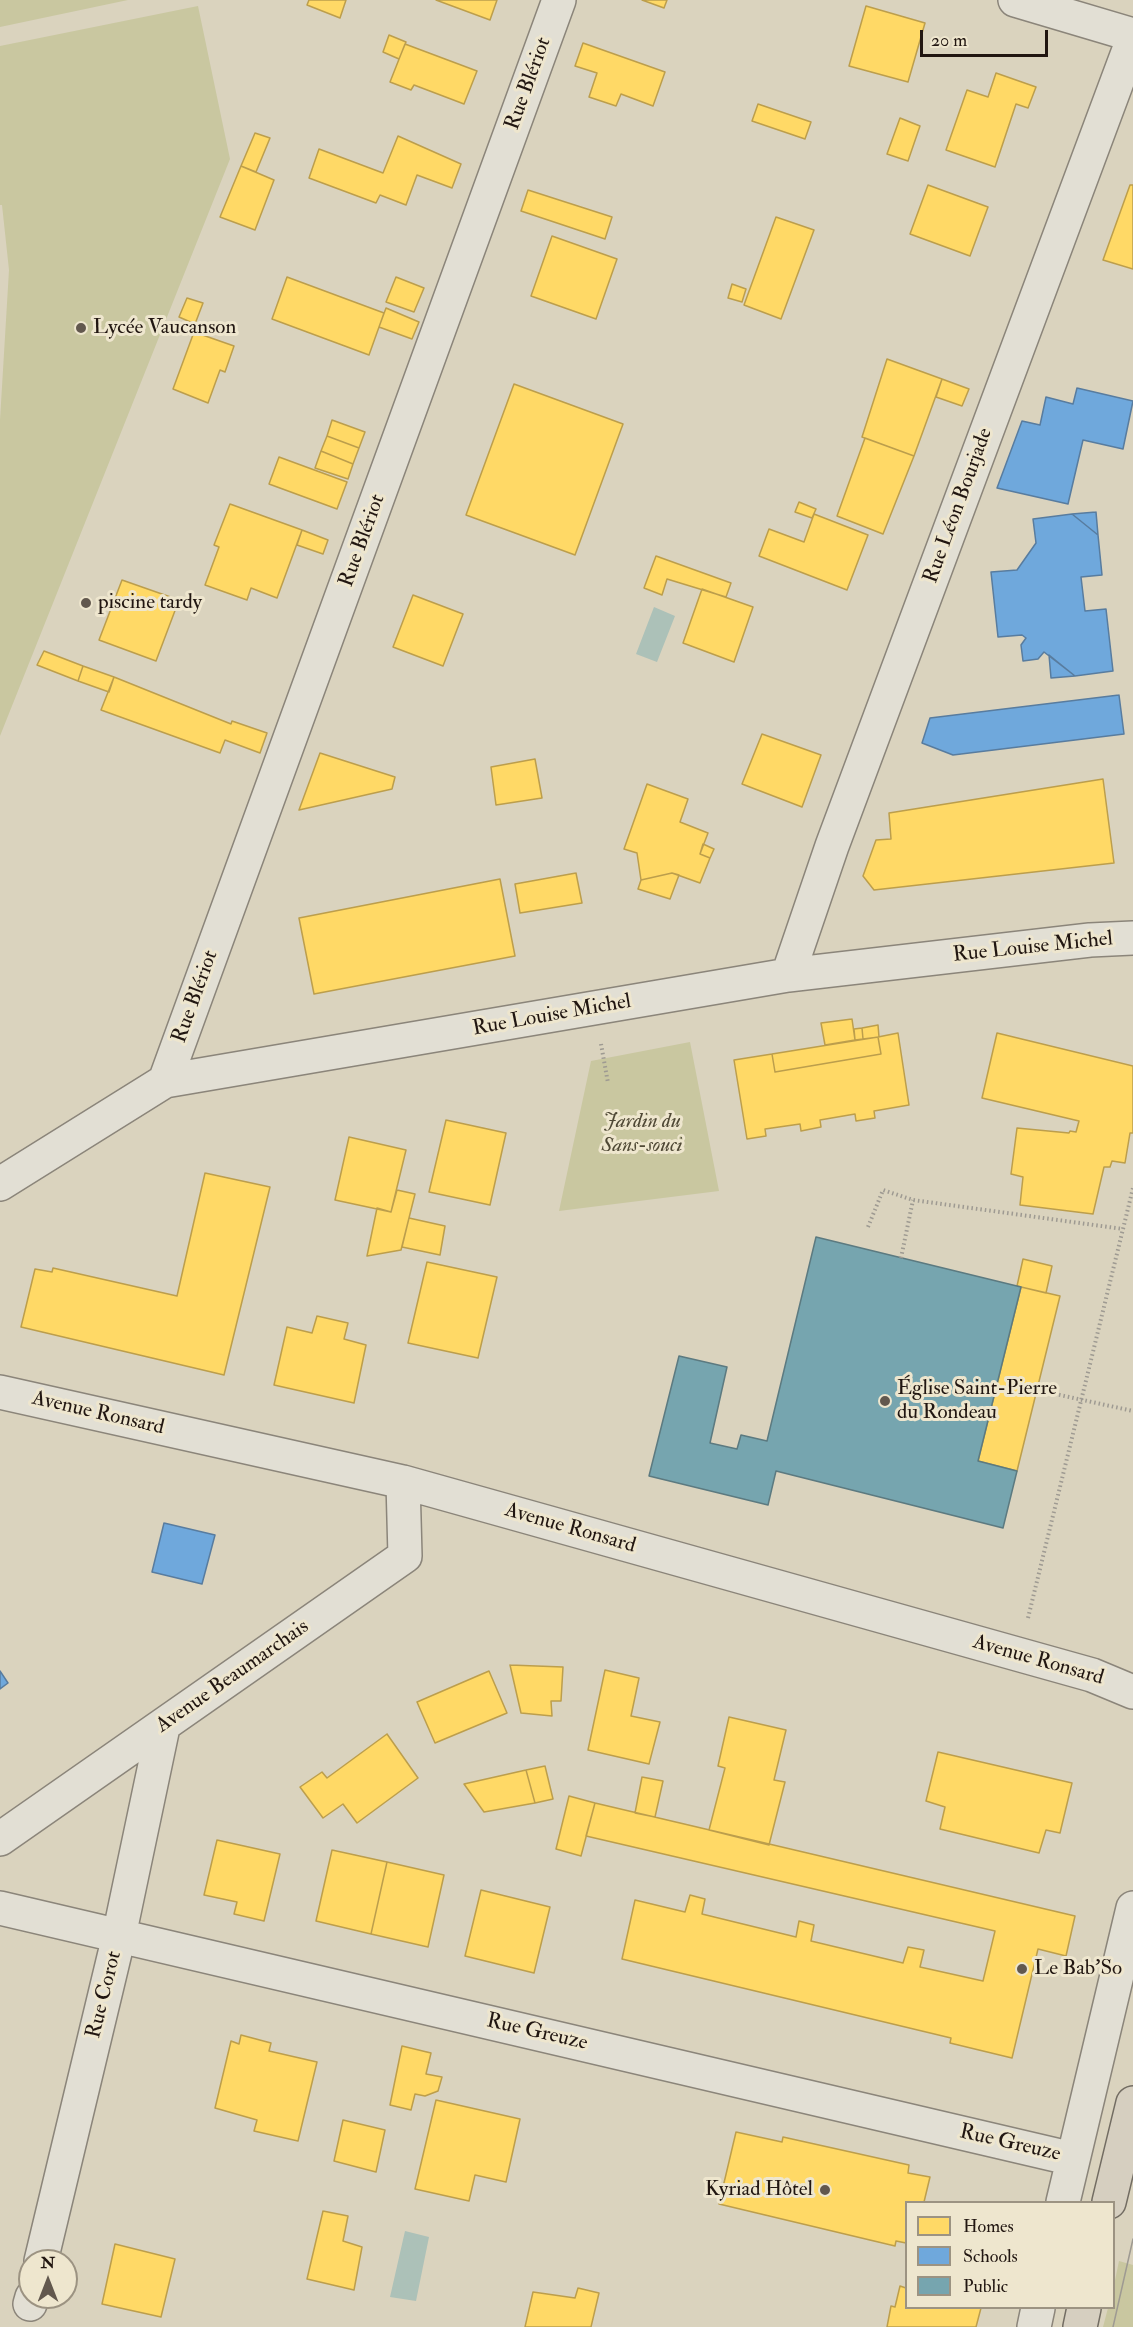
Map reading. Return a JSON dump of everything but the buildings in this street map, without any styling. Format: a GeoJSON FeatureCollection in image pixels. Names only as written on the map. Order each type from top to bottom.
{"type":"FeatureCollection","features":[{"type":"Feature","properties":{"kind":"main road"},"geometry":{"type":"LineString","coordinates":[[1109,2201],[1133,2103]]}},
{"type":"Feature","properties":{"kind":"main road"},"geometry":{"type":"LineString","coordinates":[[1080,2327],[1084,2309]]}},
{"type":"Feature","properties":{"kind":"street","name":"Rue Blériot"},"geometry":{"type":"LineString","coordinates":[[165,1081],[559,0]]}},
{"type":"Feature","properties":{"kind":"street","name":"Rue Léon Bourjade"},"geometry":{"type":"LineString","coordinates":[[788,975],[832,846],[1133,37],[1015,0]]}},
{"type":"Feature","properties":{"kind":"street","name":"Rue Louise Michel"},"geometry":{"type":"LineString","coordinates":[[0,1184],[165,1081],[788,975],[1090,939],[1133,938]]}},
{"type":"Feature","properties":{"kind":"street","name":"Avenue Ronsard"},"geometry":{"type":"LineString","coordinates":[[0,1392],[403,1482],[1092,1675],[1133,1692]]}},
{"type":"Feature","properties":{"kind":"street","name":"Avenue Beaumarchais"},"geometry":{"type":"LineString","coordinates":[[0,1839],[120,1758],[405,1556],[403,1482]]}},
{"type":"Feature","properties":{"kind":"street","name":"Rue Corot"},"geometry":{"type":"LineString","coordinates":[[43,2249],[119,1936],[163,1727]]}},
{"type":"Feature","properties":{"kind":"street","name":"Rue Greuze"},"geometry":{"type":"LineString","coordinates":[[0,1908],[1073,2159]]}},
{"type":"Feature","properties":{"kind":"street"},"geometry":{"type":"LineString","coordinates":[[1063,2201],[1133,1908]]}},
{"type":"Feature","properties":{"kind":"street"},"geometry":{"type":"LineString","coordinates":[[1034,2327],[1038,2309]]}},
{"type":"Feature","properties":{"kind":"path"},"geometry":{"type":"LineString","coordinates":[[1020,1655],[1133,1188]]}},
{"type":"Feature","properties":{"kind":"path"},"geometry":{"type":"LineString","coordinates":[[868,1227],[884,1190],[913,1200],[1123,1229]]}},
{"type":"Feature","properties":{"kind":"path"},"geometry":{"type":"LineString","coordinates":[[901,1258],[913,1200]]}},
{"type":"Feature","properties":{"kind":"path"},"geometry":{"type":"LineString","coordinates":[[1037,1390],[1133,1411]]}},
{"type":"Feature","properties":{"kind":"green space"},"geometry":{"type":"Polygon","coordinates":[[[0,0],[128,0],[0,27],[0,0]]]}},
{"type":"Feature","properties":{"kind":"green space","name":"Lycée Vaucanson"},"geometry":{"type":"Polygon","coordinates":[[[198,6],[230,159],[0,736],[0,420],[9,270],[2,205],[0,205],[0,46],[198,6]]]}},
{"type":"Feature","properties":{"kind":"green space","name":"Jardin du Sans-souci"},"geometry":{"type":"Polygon","coordinates":[[[690,1042],[719,1191],[559,1211],[591,1061],[690,1042]]]}},
{"type":"Feature","properties":{"kind":"green space"},"geometry":{"type":"Polygon","coordinates":[[[1119,2261],[1133,2265],[1133,2327],[1103,2327],[1108,2309],[1115,2309],[1115,2280],[1119,2261]]]}},
{"type":"Feature","properties":{"kind":"shaded area"},"geometry":{"type":"Polygon","coordinates":[[[654,607],[675,616],[657,662],[636,654],[654,607]]]}},
{"type":"Feature","properties":{"kind":"shaded area"},"geometry":{"type":"Polygon","coordinates":[[[405,2231],[429,2237],[416,2301],[390,2297],[405,2231]]]}},
{"type":"Feature","properties":{"kind":"tram line"},"geometry":{"type":"LineString","coordinates":[[1113,2327],[1133,2239]]}},
{"type":"Feature","properties":{"kind":"place","name":"Lycée Vaucanson"},"geometry":{"type":"Point","coordinates":[81,328]}},
{"type":"Feature","properties":{"kind":"place","name":"piscine tardy"},"geometry":{"type":"Point","coordinates":[86,603]}},
{"type":"Feature","properties":{"kind":"place","name":"Église Saint-Pierre du Rondeau"},"geometry":{"type":"Point","coordinates":[885,1401]}},
{"type":"Feature","properties":{"kind":"place","name":"Le Bab'So"},"geometry":{"type":"Point","coordinates":[1022,1969]}},
{"type":"Feature","properties":{"kind":"place","name":"Kyriad Hôtel"},"geometry":{"type":"Point","coordinates":[825,2190]}}]}
